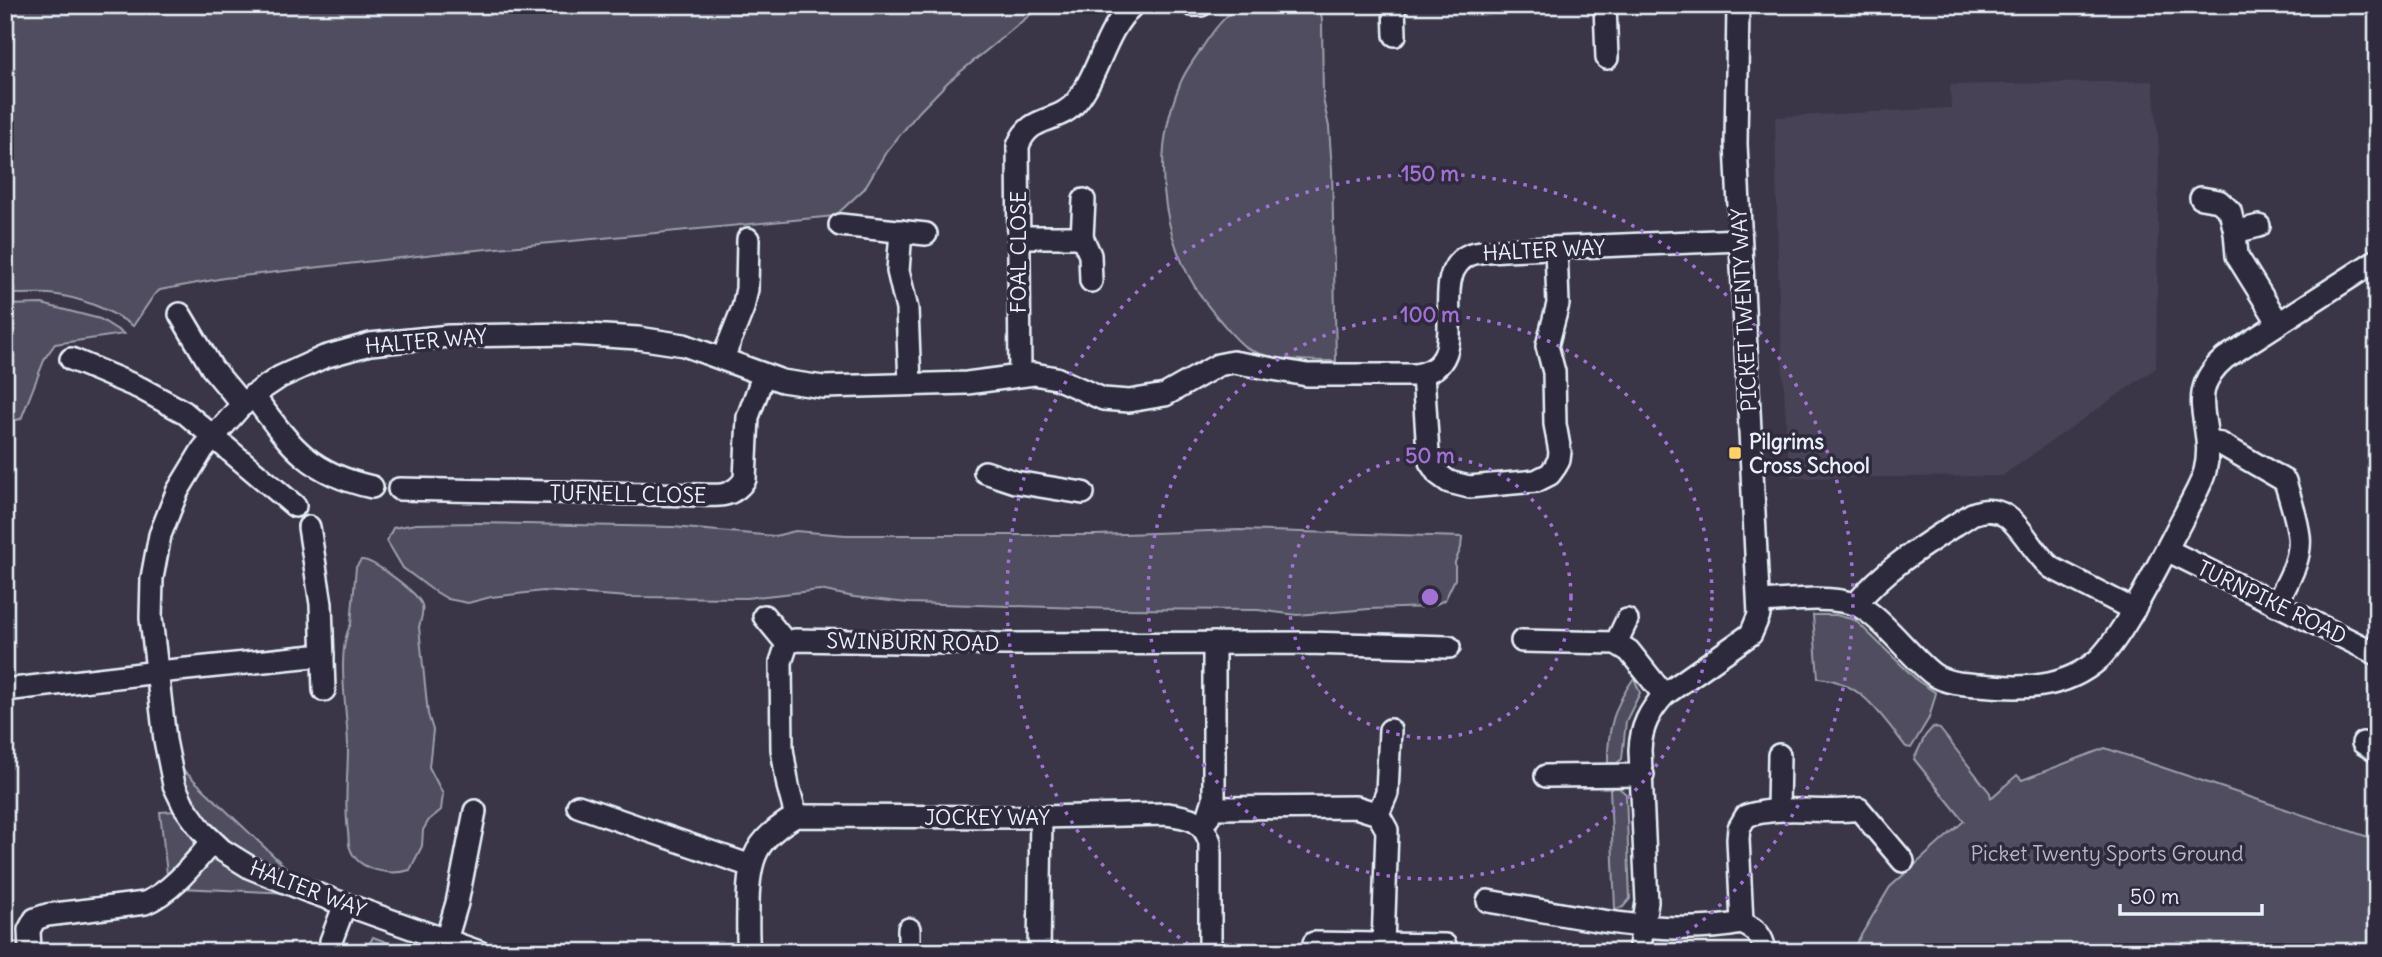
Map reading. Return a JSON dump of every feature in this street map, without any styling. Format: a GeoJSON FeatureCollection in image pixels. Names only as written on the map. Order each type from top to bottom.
{"type":"FeatureCollection","features":[{"type":"Feature","properties":{"kind":"street","name":"FOAL CLOSE"},"geometry":{"type":"LineString","coordinates":[[1020,374],[1018,146],[1030,126],[1065,111],[1079,99],[1107,41],[1133,5]]}},
{"type":"Feature","properties":{"kind":"street"},"geometry":{"type":"LineString","coordinates":[[1192,5],[1201,5]]}},
{"type":"Feature","properties":{"kind":"street"},"geometry":{"type":"LineString","coordinates":[[1394,5],[1395,35]]}},
{"type":"Feature","properties":{"kind":"street"},"geometry":{"type":"LineString","coordinates":[[1605,5],[1607,58]]}},
{"type":"Feature","properties":{"kind":"street","name":"PICKET TWENTY WAY"},"geometry":{"type":"LineString","coordinates":[[1639,952],[1647,902],[1641,737],[1648,716],[1664,695],[1751,634],[1759,615],[1735,106],[1738,5]]}},
{"type":"Feature","properties":{"kind":"street"},"geometry":{"type":"LineString","coordinates":[[2201,198],[2214,199],[2227,207],[2232,217],[2235,251],[2240,263],[2278,322]]}},
{"type":"Feature","properties":{"kind":"street"},"geometry":{"type":"LineString","coordinates":[[1084,200],[1082,237],[1092,262],[1091,281]]}},
{"type":"Feature","properties":{"kind":"street"},"geometry":{"type":"LineString","coordinates":[[839,225],[926,234]]}},
{"type":"Feature","properties":{"kind":"street"},"geometry":{"type":"LineString","coordinates":[[2235,232],[2259,226]]}},
{"type":"Feature","properties":{"kind":"street"},"geometry":{"type":"LineString","coordinates":[[901,231],[898,271],[907,309],[910,384]]}},
{"type":"Feature","properties":{"kind":"street"},"geometry":{"type":"LineString","coordinates":[[1018,237],[1082,237]]}},
{"type":"Feature","properties":{"kind":"street"},"geometry":{"type":"LineString","coordinates":[[723,358],[743,308],[747,289],[748,239]]}},
{"type":"Feature","properties":{"kind":"street","name":"HALTER WAY"},"geometry":{"type":"LineString","coordinates":[[462,946],[251,868],[212,842],[191,818],[174,785],[165,740],[151,618],[155,556],[165,520],[177,492],[196,460],[213,437],[248,400],[280,377],[324,357],[370,344],[481,335],[611,336],[684,345],[723,358],[763,376],[795,385],[822,387],[967,383],[1020,374],[1046,375],[1103,399],[1129,401],[1165,395],[1218,365],[1233,362],[1335,377],[1423,374],[1435,368],[1448,348],[1448,289],[1451,275],[1468,256],[1556,248],[1740,240]]}},
{"type":"Feature","properties":{"kind":"street"},"geometry":{"type":"LineString","coordinates":[[1423,374],[1428,453],[1433,468],[1444,478],[1469,487],[1536,481],[1550,474],[1559,460],[1560,452],[1555,424],[1554,372],[1547,346],[1558,304],[1556,248]]}},
{"type":"Feature","properties":{"kind":"street"},"geometry":{"type":"LineString","coordinates":[[1759,602],[1828,601],[1856,604],[1934,675],[1963,684],[2036,687],[2060,682],[2090,666],[2119,635],[2202,482],[2208,442],[2201,404],[2211,371],[2225,358],[2278,322],[2377,260]]}},
{"type":"Feature","properties":{"kind":"street"},"geometry":{"type":"LineString","coordinates":[[180,314],[212,369],[248,400],[303,455],[338,478],[372,487]]}},
{"type":"Feature","properties":{"kind":"street"},"geometry":{"type":"LineString","coordinates":[[71,359],[110,374],[184,412],[295,506]]}},
{"type":"Feature","properties":{"kind":"street","name":"TUFNELL CLOSE"},"geometry":{"type":"LineString","coordinates":[[399,489],[639,495],[730,494],[741,486],[745,479],[748,417],[763,376]]}},
{"type":"Feature","properties":{"kind":"street"},"geometry":{"type":"LineString","coordinates":[[2208,442],[2221,444],[2285,481],[2299,535],[2299,545],[2294,566],[2276,605]]}},
{"type":"Feature","properties":{"kind":"street"},"geometry":{"type":"LineString","coordinates":[[985,472],[1015,482],[1083,494]]}},
{"type":"Feature","properties":{"kind":"street"},"geometry":{"type":"LineString","coordinates":[[1856,604],[1870,587],[1897,564],[1972,514],[1984,509],[1994,509],[2014,523],[2042,560],[2052,568],[2134,610]]}},
{"type":"Feature","properties":{"kind":"street"},"geometry":{"type":"LineString","coordinates":[[309,527],[321,604],[324,690]]}},
{"type":"Feature","properties":{"kind":"street","name":"TURNPIKE ROAD"},"geometry":{"type":"LineString","coordinates":[[2167,550],[2377,654]]}},
{"type":"Feature","properties":{"kind":"street"},"geometry":{"type":"LineString","coordinates":[[749,952],[751,866],[757,851],[768,836],[796,816],[782,749],[781,662],[787,644],[764,616]]}},
{"type":"Feature","properties":{"kind":"street"},"geometry":{"type":"LineString","coordinates":[[1616,643],[1627,620]]}},
{"type":"Feature","properties":{"kind":"street","name":"SWINBURN ROAD"},"geometry":{"type":"LineString","coordinates":[[787,644],[794,640],[1449,647]]}},
{"type":"Feature","properties":{"kind":"street"},"geometry":{"type":"LineString","coordinates":[[1522,641],[1616,643],[1629,651],[1664,695]]}},
{"type":"Feature","properties":{"kind":"street"},"geometry":{"type":"LineString","coordinates":[[1210,952],[1211,853],[1208,817],[1214,643]]}},
{"type":"Feature","properties":{"kind":"street"},"geometry":{"type":"LineString","coordinates":[[5,690],[158,671],[323,655]]}},
{"type":"Feature","properties":{"kind":"street"},"geometry":{"type":"LineString","coordinates":[[1383,946],[1387,830],[1378,814],[1387,793],[1390,730]]}},
{"type":"Feature","properties":{"kind":"street"},"geometry":{"type":"LineString","coordinates":[[1778,810],[1779,755]]}},
{"type":"Feature","properties":{"kind":"street"},"geometry":{"type":"LineString","coordinates":[[1546,776],[1643,775]]}},
{"type":"Feature","properties":{"kind":"street"},"geometry":{"type":"LineString","coordinates":[[578,806],[751,866]]}},
{"type":"Feature","properties":{"kind":"street","name":"JOCKEY WAY"},"geometry":{"type":"LineString","coordinates":[[796,816],[1041,817],[1167,814],[1208,817],[1356,807],[1378,814]]}},
{"type":"Feature","properties":{"kind":"street"},"geometry":{"type":"LineString","coordinates":[[1742,923],[1738,839],[1746,816],[1778,810],[1839,811],[1859,808],[1903,861]]}},
{"type":"Feature","properties":{"kind":"street"},"geometry":{"type":"LineString","coordinates":[[462,946],[457,903],[474,811]]}},
{"type":"Feature","properties":{"kind":"street"},"geometry":{"type":"LineString","coordinates":[[1039,952],[1041,817]]}},
{"type":"Feature","properties":{"kind":"street"},"geometry":{"type":"LineString","coordinates":[[30,952],[29,930],[35,919],[153,900],[176,881],[212,842]]}},
{"type":"Feature","properties":{"kind":"street"},"geometry":{"type":"LineString","coordinates":[[1488,901],[1684,930],[1742,923],[1754,928],[1760,936],[1765,952]]}},
{"type":"Feature","properties":{"kind":"street"},"geometry":{"type":"LineString","coordinates":[[330,952],[331,941],[345,904]]}},
{"type":"Feature","properties":{"kind":"street"},"geometry":{"type":"LineString","coordinates":[[909,929],[909,952]]}},
{"type":"Feature","properties":{"kind":"street"},"geometry":{"type":"LineString","coordinates":[[1314,943],[1445,945]]}},
{"type":"Feature","properties":{"kind":"shaded area"},"geometry":{"type":"Polygon","coordinates":[[[2153,81],[2159,151],[2156,368],[2002,476],[1792,478],[1789,474],[1779,304],[1775,117],[1951,108],[1950,85],[2153,81]]]}},
{"type":"Feature","properties":{"kind":"green space"},"geometry":{"type":"Polygon","coordinates":[[[5,5],[1042,5],[948,82],[886,152],[864,189],[835,216],[435,254],[224,278],[160,290],[133,326],[104,309],[72,298],[50,294],[5,293],[5,5]]]}},
{"type":"Feature","properties":{"kind":"green space"},"geometry":{"type":"Polygon","coordinates":[[[1241,5],[1320,5],[1323,99],[1329,127],[1332,170],[1336,361],[1266,355],[1243,345],[1199,293],[1184,266],[1173,237],[1163,176],[1170,114],[1184,74],[1219,24],[1241,5]]]}},
{"type":"Feature","properties":{"kind":"green space"},"geometry":{"type":"Polygon","coordinates":[[[42,304],[100,319],[124,334],[55,344],[45,358],[21,419],[5,422],[5,305],[42,304]]]}},
{"type":"Feature","properties":{"kind":"green space"},"geometry":{"type":"Polygon","coordinates":[[[416,524],[673,527],[775,536],[795,531],[846,535],[1095,535],[1239,530],[1462,537],[1455,562],[1455,579],[1445,600],[1430,607],[1297,615],[1258,610],[908,603],[820,590],[746,598],[629,597],[543,591],[491,597],[468,603],[448,599],[403,568],[387,541],[393,528],[416,524]]]}},
{"type":"Feature","properties":{"kind":"green space"},"geometry":{"type":"Polygon","coordinates":[[[361,560],[375,565],[394,578],[419,600],[423,608],[419,627],[428,714],[433,730],[429,767],[443,794],[441,810],[429,820],[423,830],[422,846],[410,870],[402,872],[385,872],[367,867],[354,856],[349,845],[346,811],[348,747],[343,667],[346,636],[351,624],[356,567],[361,560]]]}},
{"type":"Feature","properties":{"kind":"green space"},"geometry":{"type":"Polygon","coordinates":[[[1813,615],[1836,615],[1855,620],[1918,681],[1936,693],[1929,718],[1911,748],[1906,747],[1879,712],[1858,693],[1833,681],[1818,678],[1813,615]]]}},
{"type":"Feature","properties":{"kind":"green space"},"geometry":{"type":"Polygon","coordinates":[[[1634,678],[1640,693],[1626,721],[1622,759],[1617,763],[1608,763],[1609,739],[1614,718],[1622,697],[1634,678]]]}},
{"type":"Feature","properties":{"kind":"green space","name":"Picket Twenty Sports Ground"},"geometry":{"type":"Polygon","coordinates":[[[1933,727],[1940,729],[1990,793],[1991,798],[2017,775],[2022,780],[2105,748],[2377,840],[2377,952],[1851,952],[1890,887],[1964,821],[1914,759],[1925,736],[1933,727]]]}},
{"type":"Feature","properties":{"kind":"green space"},"geometry":{"type":"Polygon","coordinates":[[[178,765],[295,876],[255,862],[216,834],[191,801],[178,765]]]}},
{"type":"Feature","properties":{"kind":"green space"},"geometry":{"type":"Polygon","coordinates":[[[1610,788],[1619,788],[1626,794],[1630,899],[1623,907],[1615,909],[1610,788]]]}},
{"type":"Feature","properties":{"kind":"green space"},"geometry":{"type":"Polygon","coordinates":[[[177,811],[194,838],[194,849],[169,878],[160,812],[177,811]]]}},
{"type":"Feature","properties":{"kind":"green space"},"geometry":{"type":"Polygon","coordinates":[[[210,859],[221,861],[291,893],[181,888],[210,859]]]}},
{"type":"Feature","properties":{"kind":"green space"},"geometry":{"type":"Polygon","coordinates":[[[373,937],[413,952],[365,952],[373,937]]]}},
{"type":"Feature","properties":{"kind":"place","name":"Pilgrims Cross School"},"geometry":{"type":"Point","coordinates":[1735,453]}}]}
